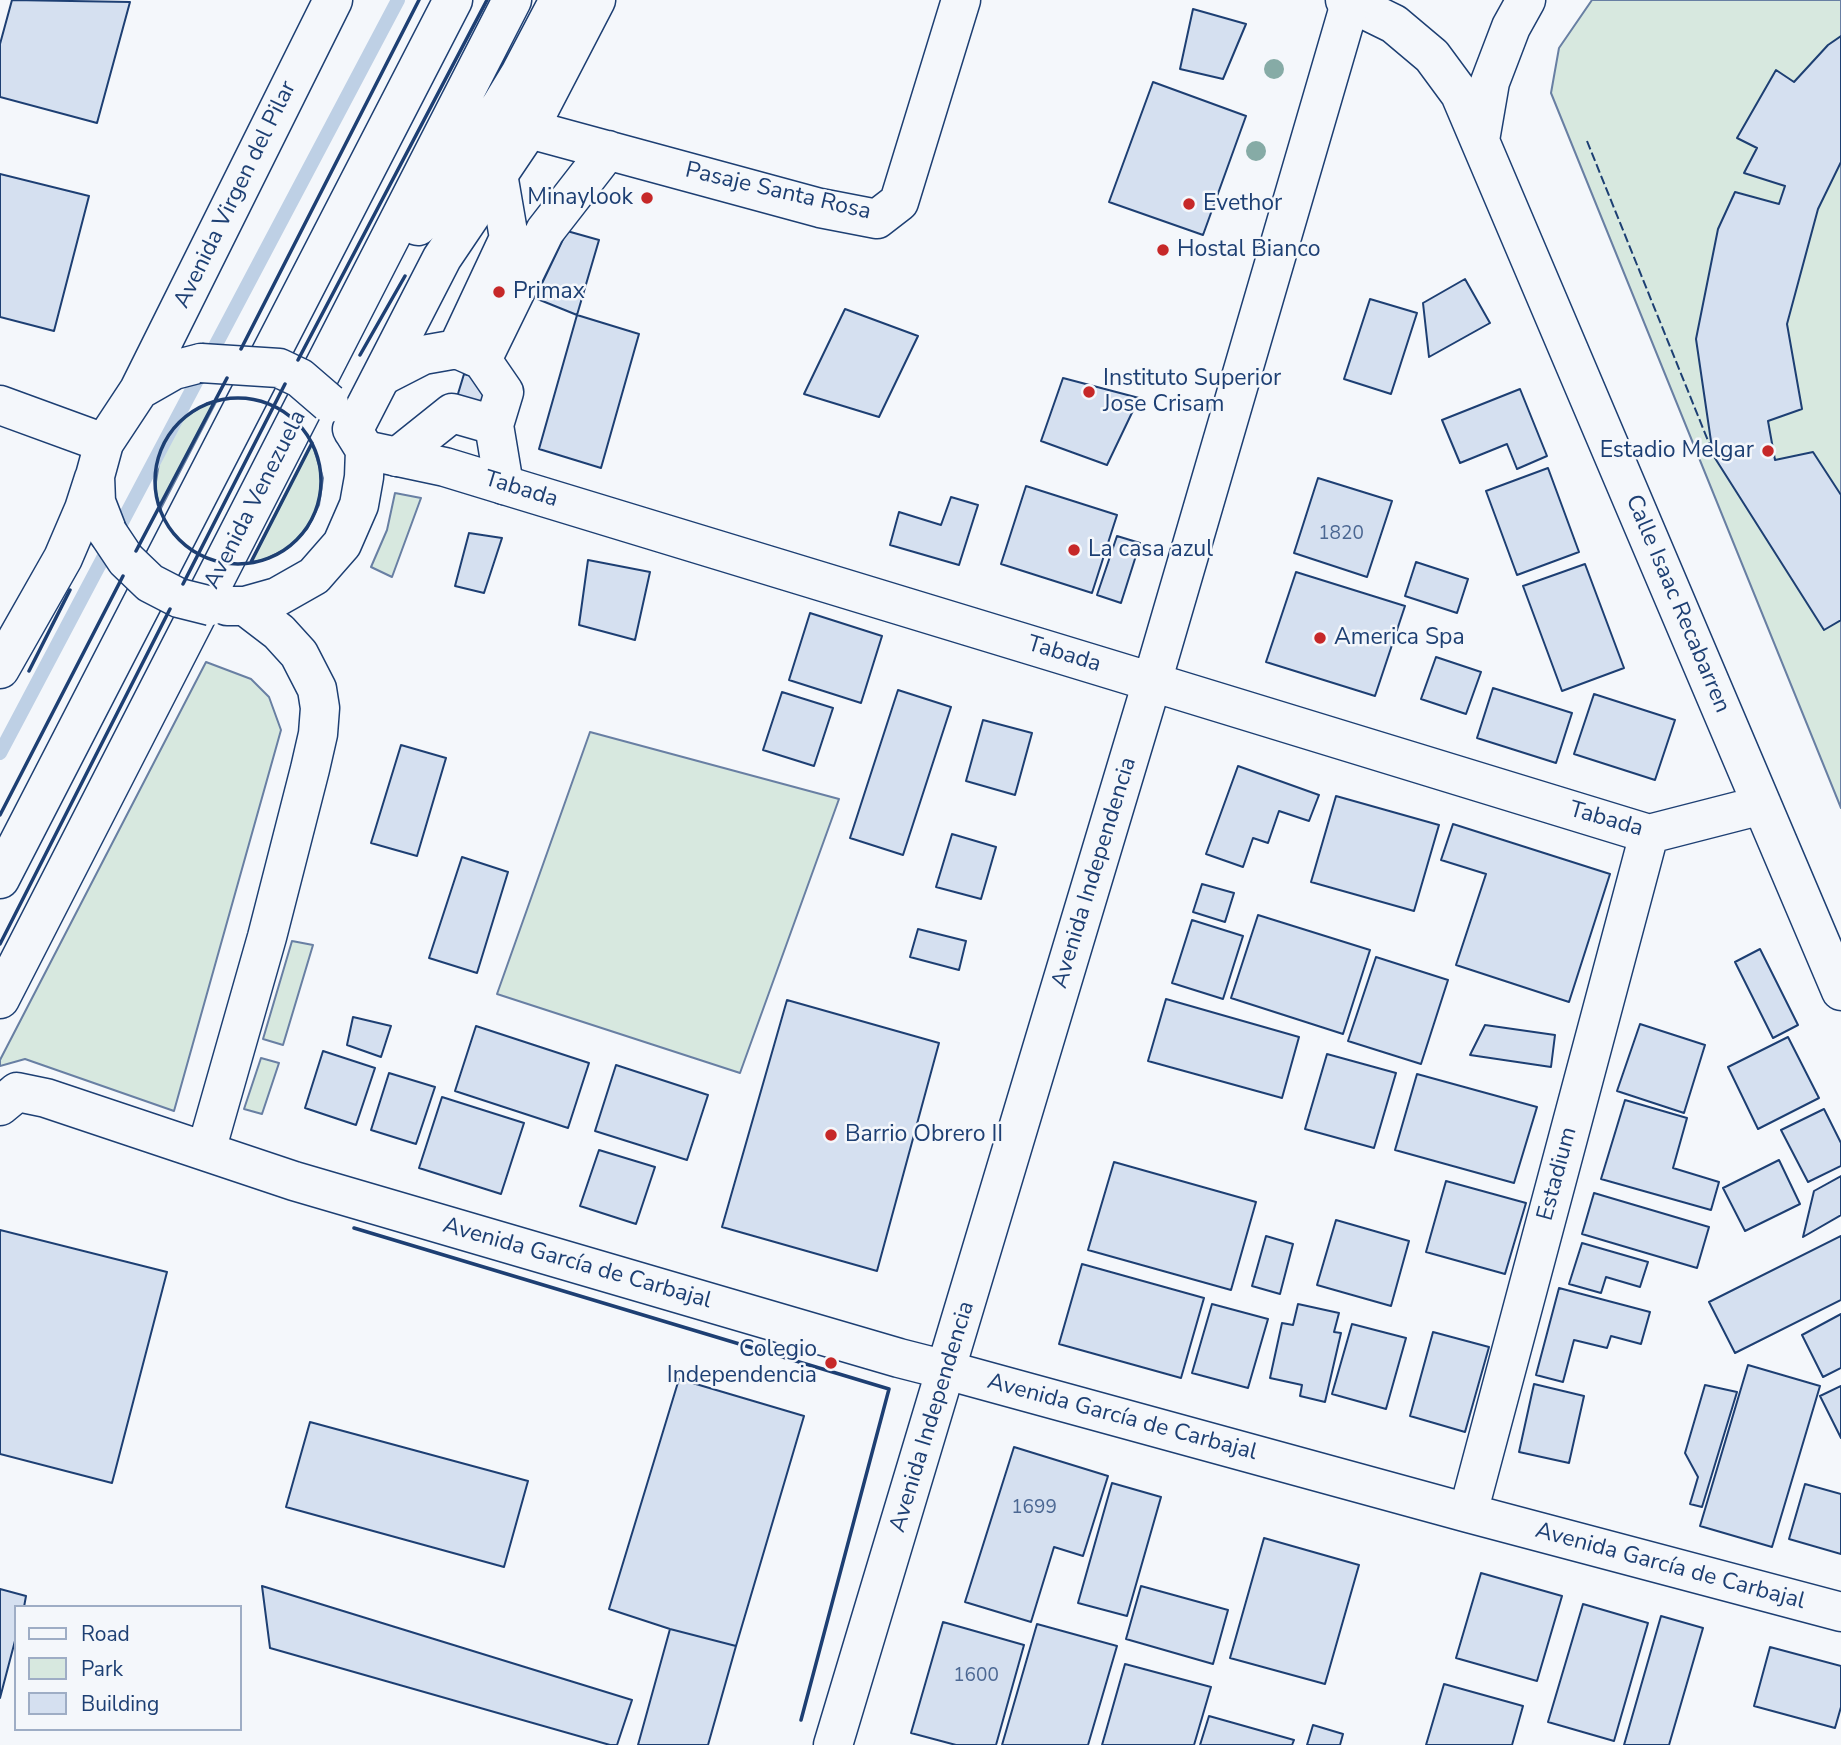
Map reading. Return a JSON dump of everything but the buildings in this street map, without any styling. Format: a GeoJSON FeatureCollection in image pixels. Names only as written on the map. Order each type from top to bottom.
{"type":"FeatureCollection","features":[{"type":"Feature","properties":{"kind":"main road","name":"Avenida Virgen del Pilar"},"geometry":{"type":"LineString","coordinates":[[99,459],[139,390],[333,0]]}},
{"type":"Feature","properties":{"kind":"main road"},"geometry":{"type":"LineString","coordinates":[[0,879],[453,0]]}},
{"type":"Feature","properties":{"kind":"main road","name":"Avenida Venezuela"},"geometry":{"type":"LineString","coordinates":[[0,999],[512,0]]}},
{"type":"Feature","properties":{"kind":"main road"},"geometry":{"type":"LineString","coordinates":[[343,330],[500,107],[559,0]]}},
{"type":"Feature","properties":{"kind":"main road"},"geometry":{"type":"LineString","coordinates":[[228,606],[276,597],[314,576],[342,544],[359,505],[364,477],[361,435],[384,375],[442,257],[529,129],[596,0]]}},
{"type":"Feature","properties":{"kind":"main road","name":"Pasaje Santa Rosa"},"geometry":{"type":"LineString","coordinates":[[529,129],[820,208],[877,219],[899,202],[961,0]]}},
{"type":"Feature","properties":{"kind":"main road","name":"Calle Isaac Recabarren"},"geometry":{"type":"LineString","coordinates":[[1351,0],[1394,24],[1432,56],[1460,94],[1841,991]]}},
{"type":"Feature","properties":{"kind":"main road","name":"Avenida Independencia"},"geometry":{"type":"LineString","coordinates":[[833,1745],[1152,682],[1351,0]]}},
{"type":"Feature","properties":{"kind":"main road"},"geometry":{"type":"LineString","coordinates":[[1480,140],[1490,82],[1511,27],[1525,0]]}},
{"type":"Feature","properties":{"kind":"main road"},"geometry":{"type":"LineString","coordinates":[[470,355],[545,231],[608,150]]}},
{"type":"Feature","properties":{"kind":"main road"},"geometry":{"type":"LineString","coordinates":[[470,355],[509,238],[498,174]]}},
{"type":"Feature","properties":{"kind":"main road"},"geometry":{"type":"LineString","coordinates":[[384,375],[423,355],[470,355],[504,392],[494,425],[504,485]]}},
{"type":"Feature","properties":{"kind":"main road"},"geometry":{"type":"LineString","coordinates":[[139,390],[174,369],[201,363],[279,368],[300,378],[361,435]]}},
{"type":"Feature","properties":{"kind":"main road"},"geometry":{"type":"LineString","coordinates":[[0,405],[99,459]]}},
{"type":"Feature","properties":{"kind":"main road"},"geometry":{"type":"LineString","coordinates":[[361,435],[452,413],[494,425]]}},
{"type":"Feature","properties":{"kind":"main road","name":"Tabada"},"geometry":{"type":"LineString","coordinates":[[361,435],[445,467],[1649,834],[1762,805]]}},
{"type":"Feature","properties":{"kind":"main road"},"geometry":{"type":"LineString","coordinates":[[99,459],[96,502],[108,533],[125,560],[150,583],[179,598],[228,606],[279,632],[299,654],[317,689],[320,708],[318,734],[310,769],[267,937],[206,1151]]}},
{"type":"Feature","properties":{"kind":"main road"},"geometry":{"type":"LineString","coordinates":[[0,669],[63,558],[85,509],[99,459]]}},
{"type":"Feature","properties":{"kind":"main road","name":"Estadium"},"geometry":{"type":"LineString","coordinates":[[1468,1513],[1649,834]]}},
{"type":"Feature","properties":{"kind":"main road","name":"Avenida García de Carbajal"},"geometry":{"type":"LineString","coordinates":[[0,1106],[17,1092],[46,1098],[294,1181],[899,1358],[1841,1612]]}},
{"type":"Feature","properties":{"kind":"green space","name":"Estadio Melgar"},"geometry":{"type":"Polygon","coordinates":[[[1592,0],[1841,0],[1841,808],[1551,93],[1559,48],[1592,0]]]}},
{"type":"Feature","properties":{"kind":"green space"},"geometry":{"type":"Polygon","coordinates":[[[216,402],[160,510],[155,488],[161,450],[171,432],[185,417],[207,403],[216,402]]]}},
{"type":"Feature","properties":{"kind":"green space"},"geometry":{"type":"Polygon","coordinates":[[[312,443],[323,478],[319,505],[307,529],[288,548],[264,560],[251,562],[312,443]]]}},
{"type":"Feature","properties":{"kind":"green space"},"geometry":{"type":"Polygon","coordinates":[[[395,493],[421,498],[392,577],[371,567],[387,530],[395,493]]]}},
{"type":"Feature","properties":{"kind":"green space"},"geometry":{"type":"Polygon","coordinates":[[[206,662],[251,679],[269,697],[281,730],[174,1111],[25,1059],[0,1066],[0,1060],[206,662]]]}},
{"type":"Feature","properties":{"kind":"green space"},"geometry":{"type":"Polygon","coordinates":[[[590,732],[839,799],[740,1073],[497,994],[590,732]]]}},
{"type":"Feature","properties":{"kind":"green space"},"geometry":{"type":"Polygon","coordinates":[[[292,941],[313,945],[283,1045],[263,1039],[292,941]]]}},
{"type":"Feature","properties":{"kind":"green space"},"geometry":{"type":"Polygon","coordinates":[[[261,1058],[279,1063],[262,1114],[244,1109],[261,1058]]]}},
{"type":"Feature","properties":{"kind":"waterway"},"geometry":{"type":"LineString","coordinates":[[0,753],[398,0]]}},
{"type":"Feature","properties":{"kind":"fence"},"geometry":{"type":"LineString","coordinates":[[1587,141],[1713,453]]}},
{"type":"Feature","properties":{"kind":"wall"},"geometry":{"type":"LineString","coordinates":[[241,349],[419,0]]}},
{"type":"Feature","properties":{"kind":"wall"},"geometry":{"type":"LineString","coordinates":[[298,360],[487,0]]}},
{"type":"Feature","properties":{"kind":"wall"},"geometry":{"type":"LineString","coordinates":[[360,355],[405,276]]}},
{"type":"Feature","properties":{"kind":"wall"},"geometry":{"type":"LineString","coordinates":[[136,551],[227,378]]}},
{"type":"Feature","properties":{"kind":"wall"},"geometry":{"type":"LineString","coordinates":[[183,584],[285,384]]}},
{"type":"Feature","properties":{"kind":"wall"},"geometry":{"type":"LineString","coordinates":[[238,398],[270,404],[297,422],[315,449],[321,481],[315,513],[297,540],[270,558],[238,564],[206,558],[179,540],[161,513],[155,481],[161,449],[179,422],[206,404],[238,398]]}},
{"type":"Feature","properties":{"kind":"wall"},"geometry":{"type":"LineString","coordinates":[[251,562],[312,443]]}},
{"type":"Feature","properties":{"kind":"wall"},"geometry":{"type":"LineString","coordinates":[[0,815],[123,576]]}},
{"type":"Feature","properties":{"kind":"wall"},"geometry":{"type":"LineString","coordinates":[[29,671],[70,590]]}},
{"type":"Feature","properties":{"kind":"wall"},"geometry":{"type":"LineString","coordinates":[[0,944],[170,609]]}},
{"type":"Feature","properties":{"kind":"wall"},"geometry":{"type":"LineString","coordinates":[[354,1228],[889,1389],[801,1720]]}},
{"type":"Feature","properties":{"kind":"place","name":"Minaylook"},"geometry":{"type":"Point","coordinates":[647,198]}},
{"type":"Feature","properties":{"kind":"place","name":"Evethor"},"geometry":{"type":"Point","coordinates":[1189,204]}},
{"type":"Feature","properties":{"kind":"place","name":"Hostal Bianco"},"geometry":{"type":"Point","coordinates":[1163,250]}},
{"type":"Feature","properties":{"kind":"place","name":"Primax"},"geometry":{"type":"Point","coordinates":[499,292]}},
{"type":"Feature","properties":{"kind":"place","name":"Instituto Superior Jose Crisam"},"geometry":{"type":"Point","coordinates":[1089,392]}},
{"type":"Feature","properties":{"kind":"place","name":"Estadio Melgar"},"geometry":{"type":"Point","coordinates":[1768,451]}},
{"type":"Feature","properties":{"kind":"place","name":"La casa azul"},"geometry":{"type":"Point","coordinates":[1074,550]}},
{"type":"Feature","properties":{"kind":"place","name":"America Spa"},"geometry":{"type":"Point","coordinates":[1320,638]}},
{"type":"Feature","properties":{"kind":"place","name":"Barrio Obrero II"},"geometry":{"type":"Point","coordinates":[831,1135]}},
{"type":"Feature","properties":{"kind":"place","name":"Colegio Independencia"},"geometry":{"type":"Point","coordinates":[831,1363]}}]}
